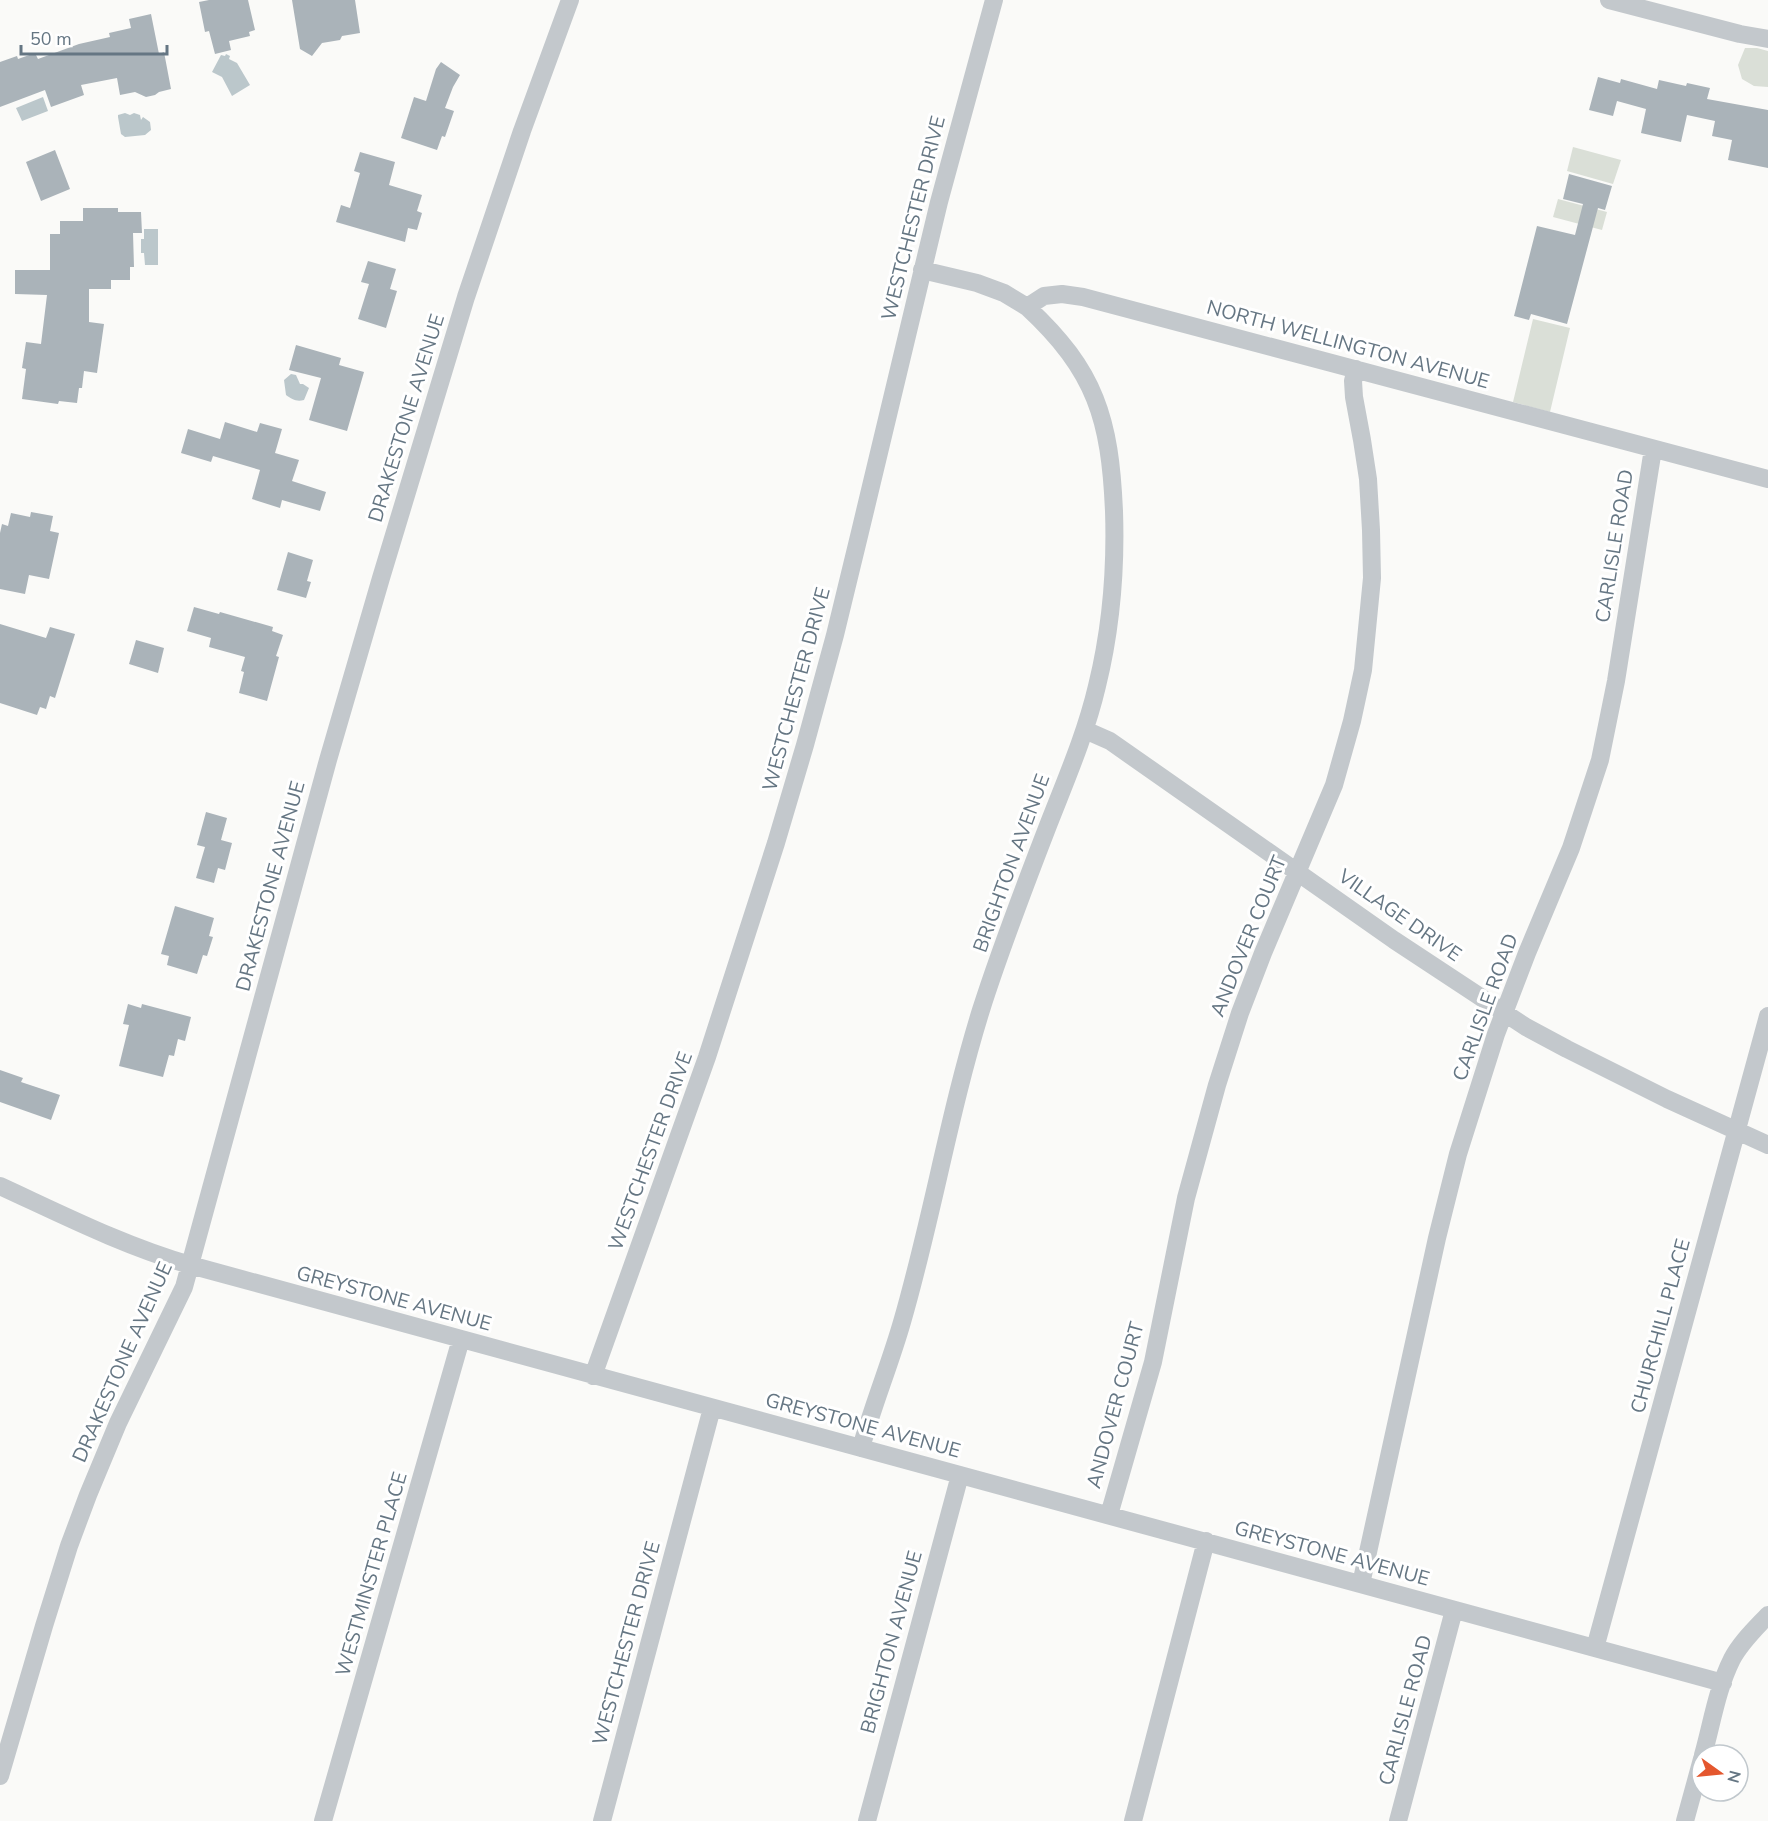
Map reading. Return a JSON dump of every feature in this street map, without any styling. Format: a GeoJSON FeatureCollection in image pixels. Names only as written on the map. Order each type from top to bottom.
{"type":"FeatureCollection","features":[{"type":"Feature","properties":{"kind":"street","name":"DRAKESTONE AVENUE"},"geometry":{"type":"LineString","coordinates":[[0,1776],[69,1546],[118,1423],[179,1297],[190,1265],[331,751],[381,578],[466,297],[522,131],[570,0]]}},
{"type":"Feature","properties":{"kind":"street","name":"WESTCHESTER DRIVE"},"geometry":{"type":"LineString","coordinates":[[593,1376],[707,1057],[779,832],[835,635],[922,270],[994,0]]}},
{"type":"Feature","properties":{"kind":"street"},"geometry":{"type":"LineString","coordinates":[[1609,0],[1740,34],[1768,39]]}},
{"type":"Feature","properties":{"kind":"street"},"geometry":{"type":"LineString","coordinates":[[922,270],[976,283],[1004,293],[1027,307]]}},
{"type":"Feature","properties":{"kind":"street","name":"NORTH WELLINGTON AVENUE"},"geometry":{"type":"LineString","coordinates":[[1027,307],[1044,296],[1062,294],[1083,297],[1768,479]]}},
{"type":"Feature","properties":{"kind":"street","name":"BRIGHTON AVENUE"},"geometry":{"type":"LineString","coordinates":[[861,1448],[902,1322],[944,1148],[981,1012],[1007,933],[1085,730],[1097,686],[1110,613],[1114,531],[1109,452],[1099,406],[1078,363],[1051,329],[1027,307]]}},
{"type":"Feature","properties":{"kind":"street","name":"ANDOVER COURT"},"geometry":{"type":"LineString","coordinates":[[1109,1515],[1152,1362],[1186,1198],[1211,1105],[1244,1003],[1334,785],[1352,721],[1363,670],[1372,578],[1371,530],[1368,479],[1354,397],[1353,381],[1356,369]]}},
{"type":"Feature","properties":{"kind":"street","name":"CARLISLE ROAD"},"geometry":{"type":"LineString","coordinates":[[1361,1584],[1458,1154],[1504,1012],[1571,848],[1600,760],[1616,681],[1653,449]]}},
{"type":"Feature","properties":{"kind":"street","name":"VILLAGE DRIVE"},"geometry":{"type":"LineString","coordinates":[[1085,730],[1110,741],[1414,953],[1504,1012],[1568,1049],[1667,1099],[1768,1144]]}},
{"type":"Feature","properties":{"kind":"street","name":"CHURCHILL PLACE"},"geometry":{"type":"LineString","coordinates":[[1596,1648],[1768,1016]]}},
{"type":"Feature","properties":{"kind":"street","name":"GREYSTONE AVENUE"},"geometry":{"type":"LineString","coordinates":[[0,1186],[122,1242],[190,1265],[1723,1683]]}},
{"type":"Feature","properties":{"kind":"street","name":"WESTMINSTER PLACE"},"geometry":{"type":"LineString","coordinates":[[323,1821],[461,1339]]}},
{"type":"Feature","properties":{"kind":"street","name":"WESTCHESTER DRIVE"},"geometry":{"type":"LineString","coordinates":[[602,1821],[712,1408]]}},
{"type":"Feature","properties":{"kind":"street","name":"BRIGHTON AVENUE"},"geometry":{"type":"LineString","coordinates":[[867,1821],[960,1474]]}},
{"type":"Feature","properties":{"kind":"street"},"geometry":{"type":"LineString","coordinates":[[1133,1821],[1206,1542]]}},
{"type":"Feature","properties":{"kind":"street","name":"CARLISLE ROAD"},"geometry":{"type":"LineString","coordinates":[[1398,1821],[1454,1610]]}},
{"type":"Feature","properties":{"kind":"street"},"geometry":{"type":"LineString","coordinates":[[1706,1743],[1723,1683],[1733,1659],[1746,1639],[1768,1615]]}},
{"type":"Feature","properties":{"kind":"street"},"geometry":{"type":"LineString","coordinates":[[1685,1821],[1690,1803]]}},
{"type":"Feature","properties":{"kind":"shaded area"},"geometry":{"type":"Polygon","coordinates":[[[1745,48],[1768,51],[1768,87],[1754,86],[1742,79],[1738,65],[1745,48]]]}},
{"type":"Feature","properties":{"kind":"shaded area"},"geometry":{"type":"Polygon","coordinates":[[[221,55],[230,56],[229,59],[237,63],[250,85],[232,96],[222,77],[212,72],[221,55]]]}},
{"type":"Feature","properties":{"kind":"shaded area"},"geometry":{"type":"Polygon","coordinates":[[[43,97],[48,111],[22,121],[16,108],[43,97]]]}},
{"type":"Feature","properties":{"kind":"shaded area"},"geometry":{"type":"Polygon","coordinates":[[[125,113],[140,115],[141,120],[143,117],[150,122],[151,130],[145,135],[125,137],[121,134],[118,115],[125,113]]]}},
{"type":"Feature","properties":{"kind":"shaded area"},"geometry":{"type":"Polygon","coordinates":[[[1573,147],[1621,160],[1613,184],[1567,171],[1573,147]]]}},
{"type":"Feature","properties":{"kind":"shaded area"},"geometry":{"type":"Polygon","coordinates":[[[1558,199],[1607,212],[1602,230],[1553,217],[1558,199]]]}},
{"type":"Feature","properties":{"kind":"shaded area"},"geometry":{"type":"Polygon","coordinates":[[[144,229],[158,229],[158,265],[145,265],[144,253],[141,253],[144,229]]]}},
{"type":"Feature","properties":{"kind":"shaded area"},"geometry":{"type":"Polygon","coordinates":[[[1533,319],[1570,328],[1550,412],[1513,402],[1533,319]]]}},
{"type":"Feature","properties":{"kind":"shaded area"},"geometry":{"type":"Polygon","coordinates":[[[291,374],[296,375],[300,384],[309,388],[304,400],[292,399],[286,395],[284,380],[291,374]]]}},
{"type":"Feature","properties":{"kind":"building"},"geometry":{"type":"Polygon","coordinates":[[[248,0],[255,30],[249,32],[250,36],[229,41],[231,50],[215,54],[209,31],[205,32],[199,2],[248,0]]]}},
{"type":"Feature","properties":{"kind":"building"},"geometry":{"type":"Polygon","coordinates":[[[292,0],[355,0],[360,33],[322,43],[312,56],[300,49],[292,0]]]}},
{"type":"Feature","properties":{"kind":"building"},"geometry":{"type":"Polygon","coordinates":[[[151,14],[159,54],[164,52],[171,89],[146,97],[135,92],[120,95],[117,78],[81,85],[84,95],[51,107],[45,90],[0,107],[0,62],[35,53],[38,59],[79,44],[110,37],[109,33],[131,28],[129,19],[151,14]]]}},
{"type":"Feature","properties":{"kind":"building"},"geometry":{"type":"Polygon","coordinates":[[[441,62],[460,75],[445,108],[454,111],[445,137],[442,136],[437,150],[401,138],[414,97],[426,101],[436,69],[441,62]]]}},
{"type":"Feature","properties":{"kind":"building"},"geometry":{"type":"Polygon","coordinates":[[[1598,77],[1620,83],[1621,79],[1657,89],[1659,80],[1686,86],[1687,83],[1710,88],[1707,99],[1768,110],[1768,168],[1728,160],[1732,140],[1712,136],[1715,121],[1687,115],[1681,142],[1641,133],[1646,109],[1617,101],[1613,116],[1589,110],[1598,77]]]}},
{"type":"Feature","properties":{"kind":"building"},"geometry":{"type":"Polygon","coordinates":[[[55,150],[70,189],[41,201],[26,162],[55,150]]]}},
{"type":"Feature","properties":{"kind":"building"},"geometry":{"type":"Polygon","coordinates":[[[360,152],[395,162],[389,185],[422,195],[417,211],[422,213],[417,230],[408,228],[405,242],[336,222],[341,205],[350,208],[360,173],[354,171],[360,152]]]}},
{"type":"Feature","properties":{"kind":"building"},"geometry":{"type":"Polygon","coordinates":[[[1569,174],[1612,186],[1605,210],[1598,208],[1567,324],[1531,314],[1529,320],[1514,316],[1537,226],[1575,235],[1583,204],[1563,199],[1569,174]]]}},
{"type":"Feature","properties":{"kind":"building"},"geometry":{"type":"Polygon","coordinates":[[[83,208],[118,208],[118,212],[141,212],[142,233],[133,233],[134,267],[130,267],[130,280],[111,280],[111,289],[89,289],[89,322],[104,324],[97,373],[84,371],[77,403],[59,401],[58,404],[22,399],[26,369],[22,368],[26,342],[41,344],[47,295],[15,294],[15,270],[50,270],[50,234],[60,234],[60,221],[83,221],[83,208]]]}},
{"type":"Feature","properties":{"kind":"building"},"geometry":{"type":"Polygon","coordinates":[[[368,261],[396,269],[390,289],[397,291],[386,328],[358,319],[369,284],[361,282],[368,261]]]}},
{"type":"Feature","properties":{"kind":"building"},"geometry":{"type":"Polygon","coordinates":[[[296,345],[341,358],[339,365],[364,372],[347,431],[309,420],[321,378],[289,370],[296,345]]]}},
{"type":"Feature","properties":{"kind":"building"},"geometry":{"type":"Polygon","coordinates":[[[225,422],[257,432],[260,423],[282,429],[275,453],[299,460],[292,481],[326,492],[320,511],[282,500],[280,508],[252,499],[260,470],[213,456],[211,462],[181,453],[188,429],[220,439],[225,422]]]}},
{"type":"Feature","properties":{"kind":"building"},"geometry":{"type":"Polygon","coordinates":[[[31,512],[53,516],[50,531],[59,533],[49,579],[29,575],[25,594],[0,589],[2,524],[8,526],[11,513],[30,517],[31,512]]]}},
{"type":"Feature","properties":{"kind":"building"},"geometry":{"type":"Polygon","coordinates":[[[288,552],[313,560],[307,581],[311,582],[306,598],[277,590],[288,552]]]}},
{"type":"Feature","properties":{"kind":"building"},"geometry":{"type":"Polygon","coordinates":[[[194,607],[273,627],[272,631],[283,635],[276,656],[279,657],[267,701],[239,693],[245,657],[209,647],[211,638],[187,631],[194,607]]]}},
{"type":"Feature","properties":{"kind":"building"},"geometry":{"type":"Polygon","coordinates":[[[0,624],[46,638],[50,627],[75,634],[55,698],[50,696],[46,709],[40,707],[37,715],[0,703],[0,624]]]}},
{"type":"Feature","properties":{"kind":"building"},"geometry":{"type":"Polygon","coordinates":[[[136,640],[164,648],[158,673],[129,664],[136,640]]]}},
{"type":"Feature","properties":{"kind":"building"},"geometry":{"type":"Polygon","coordinates":[[[206,812],[227,818],[221,840],[232,843],[225,870],[218,868],[214,883],[196,878],[205,847],[197,845],[206,812]]]}},
{"type":"Feature","properties":{"kind":"building"},"geometry":{"type":"Polygon","coordinates":[[[175,906],[214,918],[209,936],[213,937],[207,956],[203,955],[197,974],[167,965],[169,956],[161,954],[175,906]]]}},
{"type":"Feature","properties":{"kind":"building"},"geometry":{"type":"Polygon","coordinates":[[[128,1004],[141,1008],[142,1004],[191,1017],[185,1041],[178,1039],[174,1056],[169,1055],[163,1077],[119,1066],[129,1025],[123,1024],[128,1004]]]}},
{"type":"Feature","properties":{"kind":"building"},"geometry":{"type":"Polygon","coordinates":[[[0,1070],[23,1078],[21,1082],[60,1095],[51,1120],[0,1102],[0,1070]]]}}]}
